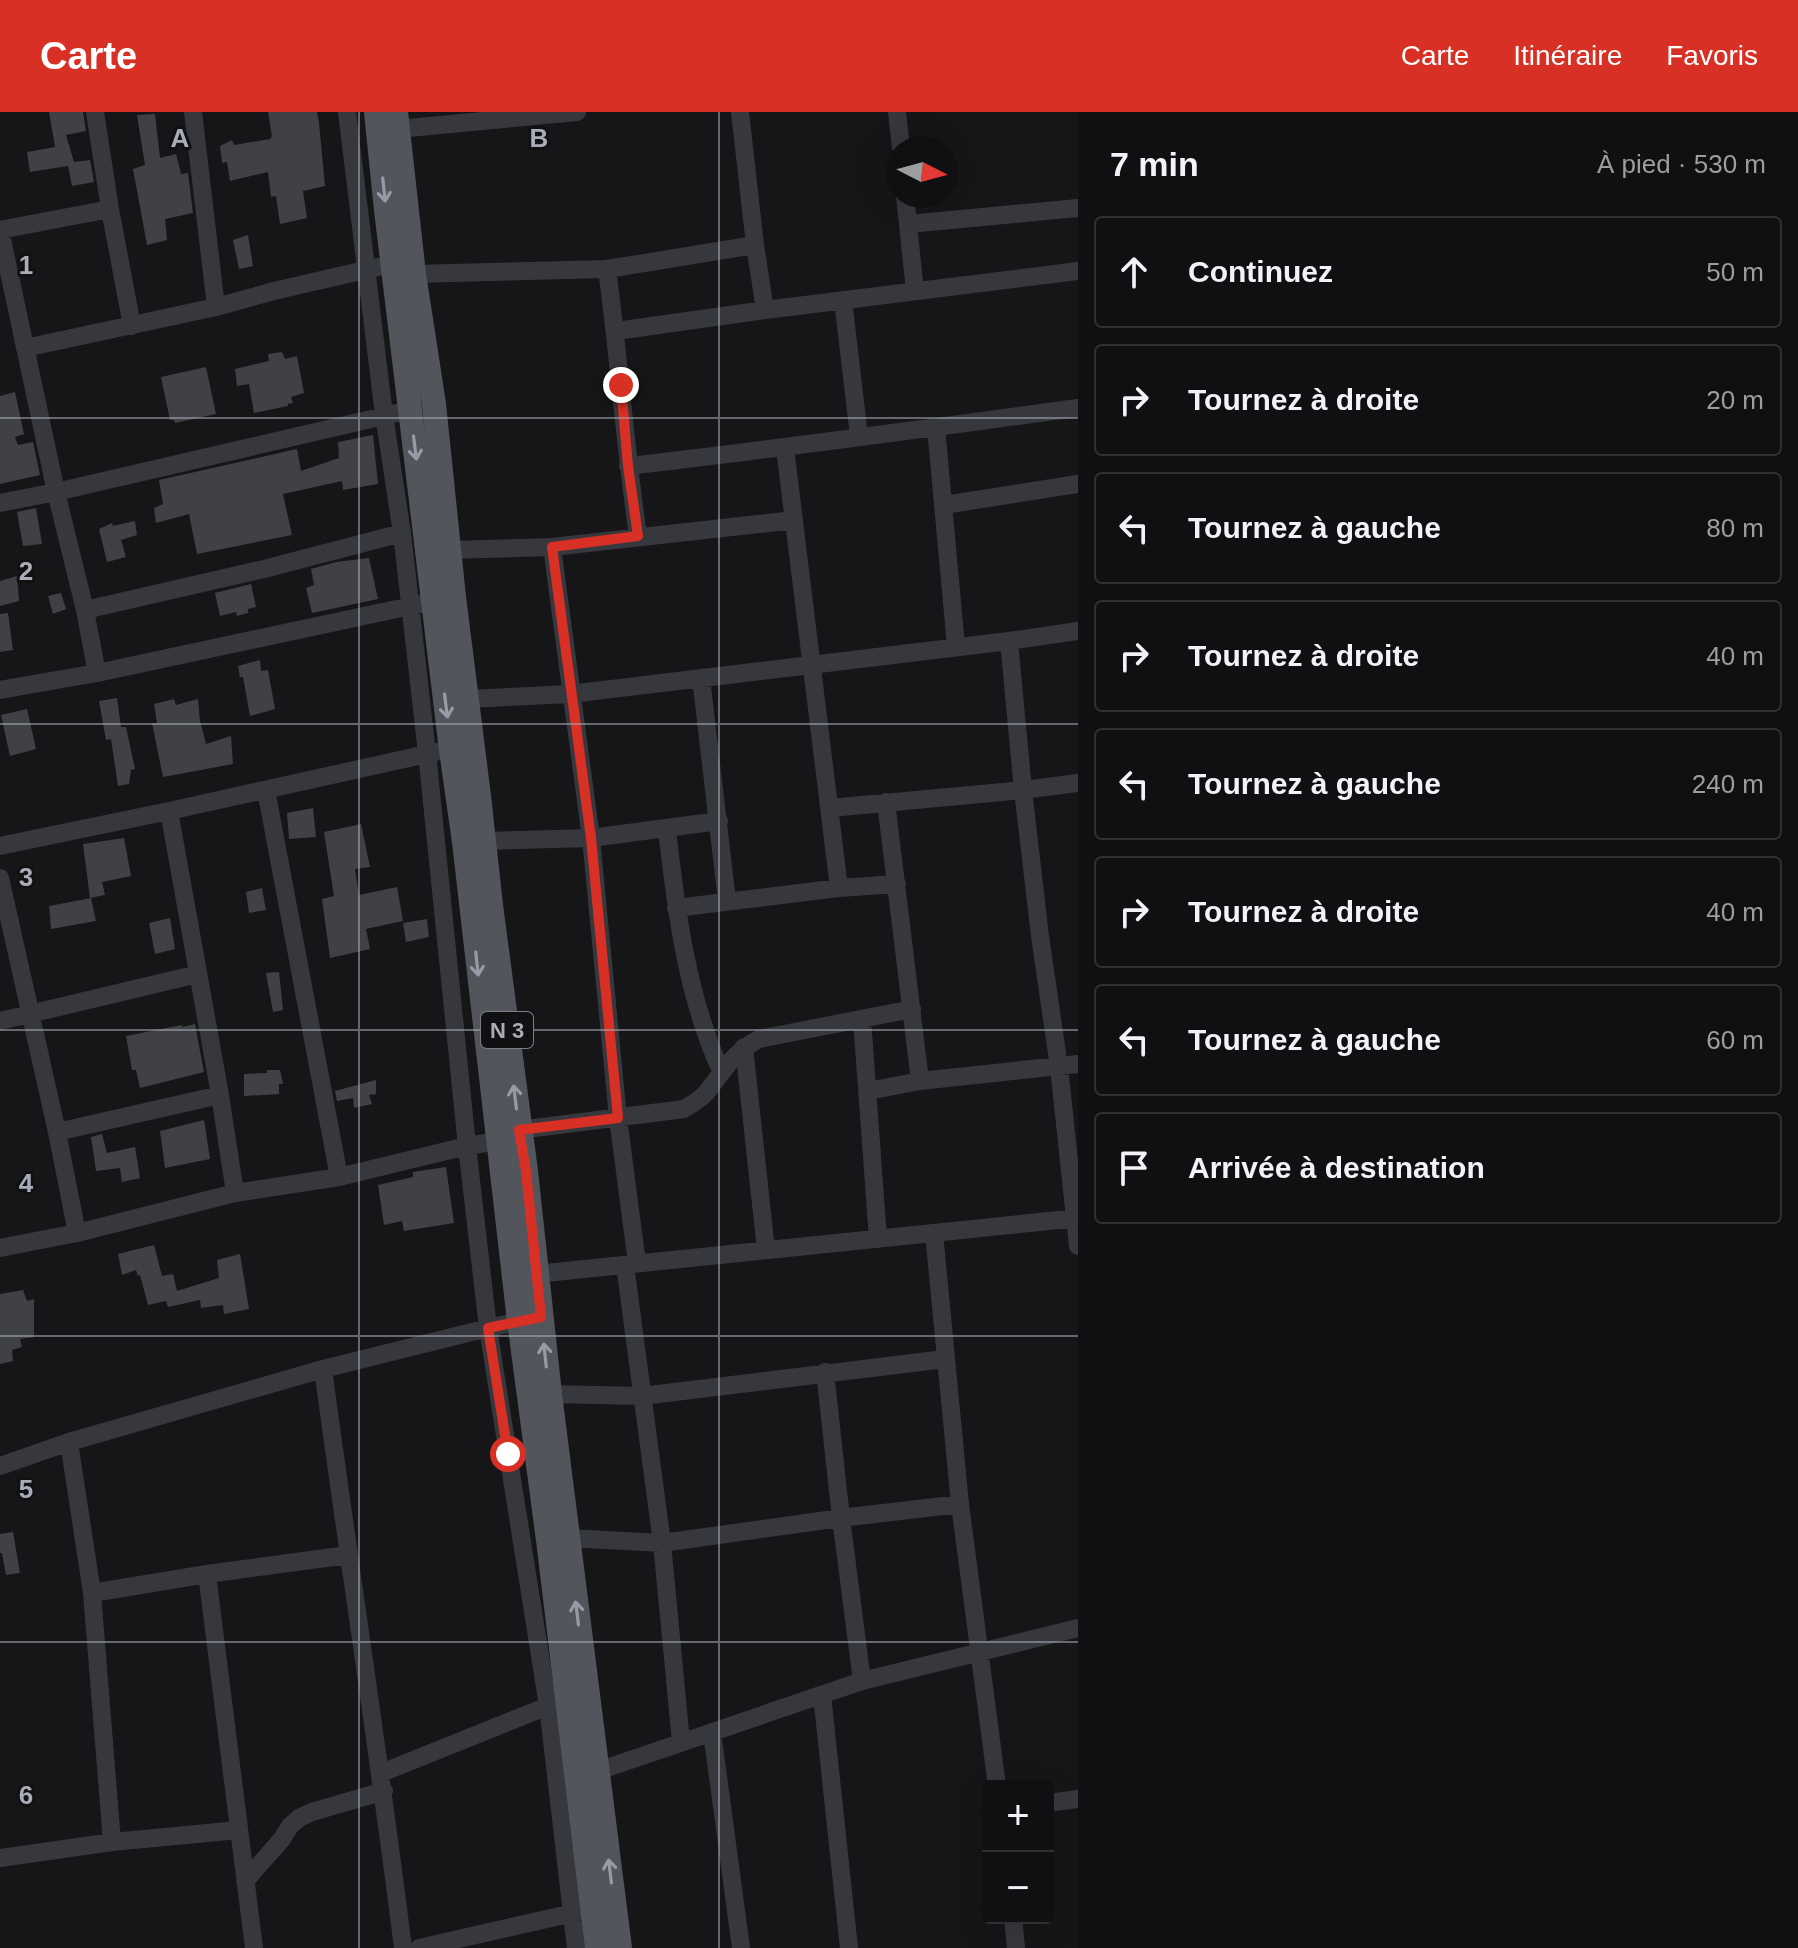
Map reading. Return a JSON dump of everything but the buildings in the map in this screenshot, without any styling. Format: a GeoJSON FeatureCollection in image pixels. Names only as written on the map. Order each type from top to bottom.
{"type":"FeatureCollection","features":[{"type":"Feature","properties":{"kind":"main road","name":"N 3"},"geometry":{"type":"LineString","coordinates":[[376,112],[404,270],[434,404],[484,841],[508,1136],[526,1171],[536,1274],[530,1319],[550,1394],[620,1948]]}},
{"type":"Feature","properties":{"kind":"main road","name":"N 3"},"geometry":{"type":"LineString","coordinates":[[397,121],[422,604],[439,751],[464,842],[508,1136],[530,1319],[583,1911],[597,1948]]}},
{"type":"Feature","properties":{"kind":"street"},"geometry":{"type":"LineString","coordinates":[[95,112],[132,326]]}},
{"type":"Feature","properties":{"kind":"street"},"geometry":{"type":"LineString","coordinates":[[193,112],[216,307]]}},
{"type":"Feature","properties":{"kind":"street"},"geometry":{"type":"LineString","coordinates":[[0,690],[97,673],[422,604],[402,533],[384,415],[347,112]]}},
{"type":"Feature","properties":{"kind":"street"},"geometry":{"type":"LineString","coordinates":[[397,121],[577,112]]}},
{"type":"Feature","properties":{"kind":"street"},"geometry":{"type":"LineString","coordinates":[[740,112],[765,310]]}},
{"type":"Feature","properties":{"kind":"street"},"geometry":{"type":"LineString","coordinates":[[897,112],[900,136]]}},
{"type":"Feature","properties":{"kind":"street"},"geometry":{"type":"LineString","coordinates":[[906,208],[915,291]]}},
{"type":"Feature","properties":{"kind":"street"},"geometry":{"type":"LineString","coordinates":[[908,224],[1078,208]]}},
{"type":"Feature","properties":{"kind":"street"},"geometry":{"type":"LineString","coordinates":[[97,673],[0,230],[110,209]]}},
{"type":"Feature","properties":{"kind":"street"},"geometry":{"type":"LineString","coordinates":[[25,348],[216,307],[367,268],[607,269],[755,245]]}},
{"type":"Feature","properties":{"kind":"street"},"geometry":{"type":"LineString","coordinates":[[607,269],[638,536]]}},
{"type":"Feature","properties":{"kind":"street"},"geometry":{"type":"LineString","coordinates":[[616,331],[1078,271]]}},
{"type":"Feature","properties":{"kind":"street"},"geometry":{"type":"LineString","coordinates":[[843,300],[859,436]]}},
{"type":"Feature","properties":{"kind":"street"},"geometry":{"type":"LineString","coordinates":[[628,466],[1078,408]]}},
{"type":"Feature","properties":{"kind":"street"},"geometry":{"type":"LineString","coordinates":[[0,503],[410,410]]}},
{"type":"Feature","properties":{"kind":"street"},"geometry":{"type":"LineString","coordinates":[[936,427],[956,646]]}},
{"type":"Feature","properties":{"kind":"street"},"geometry":{"type":"LineString","coordinates":[[785,448],[839,888]]}},
{"type":"Feature","properties":{"kind":"street"},"geometry":{"type":"LineString","coordinates":[[944,505],[1078,484]]}},
{"type":"Feature","properties":{"kind":"street"},"geometry":{"type":"LineString","coordinates":[[449,550],[552,547],[794,520]]}},
{"type":"Feature","properties":{"kind":"street"},"geometry":{"type":"LineString","coordinates":[[85,610],[264,569],[402,533]]}},
{"type":"Feature","properties":{"kind":"street"},"geometry":{"type":"LineString","coordinates":[[552,547],[591,838],[642,1396],[662,1543],[681,1742]]}},
{"type":"Feature","properties":{"kind":"street"},"geometry":{"type":"LineString","coordinates":[[467,699],[570,694],[1078,631]]}},
{"type":"Feature","properties":{"kind":"street"},"geometry":{"type":"LineString","coordinates":[[1009,641],[1023,790],[1059,1067],[1078,1246]]}},
{"type":"Feature","properties":{"kind":"street"},"geometry":{"type":"LineString","coordinates":[[701,678],[727,901]]}},
{"type":"Feature","properties":{"kind":"street"},"geometry":{"type":"LineString","coordinates":[[0,846],[439,751],[467,1146],[488,1328],[583,1911],[576,1948]]}},
{"type":"Feature","properties":{"kind":"street"},"geometry":{"type":"LineString","coordinates":[[830,808],[1078,783]]}},
{"type":"Feature","properties":{"kind":"street"},"geometry":{"type":"LineString","coordinates":[[266,790],[339,1177]]}},
{"type":"Feature","properties":{"kind":"street"},"geometry":{"type":"LineString","coordinates":[[886,802],[920,1081]]}},
{"type":"Feature","properties":{"kind":"street"},"geometry":{"type":"LineString","coordinates":[[169,811],[235,1193]]}},
{"type":"Feature","properties":{"kind":"street"},"geometry":{"type":"LineString","coordinates":[[484,841],[591,838],[719,821]]}},
{"type":"Feature","properties":{"kind":"street"},"geometry":{"type":"LineString","coordinates":[[667,829],[676,908],[706,1039],[721,1071]]}},
{"type":"Feature","properties":{"kind":"street"},"geometry":{"type":"LineString","coordinates":[[0,878],[77,1233]]}},
{"type":"Feature","properties":{"kind":"street"},"geometry":{"type":"LineString","coordinates":[[676,908],[897,884]]}},
{"type":"Feature","properties":{"kind":"street"},"geometry":{"type":"LineString","coordinates":[[0,1021],[198,974]]}},
{"type":"Feature","properties":{"kind":"street"},"geometry":{"type":"LineString","coordinates":[[0,1248],[77,1233],[235,1193],[339,1177],[508,1136],[684,1109],[703,1096],[744,1047],[759,1039],[912,1009]]}},
{"type":"Feature","properties":{"kind":"street"},"geometry":{"type":"LineString","coordinates":[[862,1019],[878,1239]]}},
{"type":"Feature","properties":{"kind":"street"},"geometry":{"type":"LineString","coordinates":[[744,1047],[766,1250]]}},
{"type":"Feature","properties":{"kind":"street"},"geometry":{"type":"LineString","coordinates":[[868,1091],[920,1081],[1078,1064]]}},
{"type":"Feature","properties":{"kind":"street"},"geometry":{"type":"LineString","coordinates":[[57,1132],[220,1095]]}},
{"type":"Feature","properties":{"kind":"street"},"geometry":{"type":"LineString","coordinates":[[536,1274],[1076,1218]]}},
{"type":"Feature","properties":{"kind":"street"},"geometry":{"type":"LineString","coordinates":[[934,1233],[960,1504],[996,1780]]}},
{"type":"Feature","properties":{"kind":"street"},"geometry":{"type":"LineString","coordinates":[[0,1466],[69,1442],[323,1369],[530,1319]]}},
{"type":"Feature","properties":{"kind":"street"},"geometry":{"type":"LineString","coordinates":[[550,1394],[642,1396],[945,1359]]}},
{"type":"Feature","properties":{"kind":"street"},"geometry":{"type":"LineString","coordinates":[[323,1369],[403,1948]]}},
{"type":"Feature","properties":{"kind":"street"},"geometry":{"type":"LineString","coordinates":[[825,1372],[862,1681]]}},
{"type":"Feature","properties":{"kind":"street"},"geometry":{"type":"LineString","coordinates":[[69,1442],[92,1593],[112,1842]]}},
{"type":"Feature","properties":{"kind":"street"},"geometry":{"type":"LineString","coordinates":[[568,1538],[662,1543],[960,1504]]}},
{"type":"Feature","properties":{"kind":"street"},"geometry":{"type":"LineString","coordinates":[[92,1593],[348,1555]]}},
{"type":"Feature","properties":{"kind":"street"},"geometry":{"type":"LineString","coordinates":[[207,1574],[254,1948]]}},
{"type":"Feature","properties":{"kind":"street"},"geometry":{"type":"LineString","coordinates":[[598,1771],[862,1681],[1078,1628]]}},
{"type":"Feature","properties":{"kind":"street"},"geometry":{"type":"LineString","coordinates":[[822,1695],[849,1948]]}},
{"type":"Feature","properties":{"kind":"street"},"geometry":{"type":"LineString","coordinates":[[245,1881],[299,1818],[548,1706]]}},
{"type":"Feature","properties":{"kind":"street"},"geometry":{"type":"LineString","coordinates":[[712,1732],[741,1948]]}},
{"type":"Feature","properties":{"kind":"street"},"geometry":{"type":"LineString","coordinates":[[1054,1802],[1078,1799]]}},
{"type":"Feature","properties":{"kind":"street"},"geometry":{"type":"LineString","coordinates":[[0,1858],[112,1842],[239,1830]]}},
{"type":"Feature","properties":{"kind":"street"},"geometry":{"type":"LineString","coordinates":[[419,1948],[583,1911]]}},
{"type":"Feature","properties":{"kind":"street"},"geometry":{"type":"LineString","coordinates":[[1014,1924],[1016,1948]]}},
{"type":"Feature","properties":{"kind":"route"},"geometry":{"type":"LineString","coordinates":[[508,1454],[488,1328],[541,1317],[519,1130],[618,1118],[591,838],[552,547],[638,536],[621,385]]}}]}
